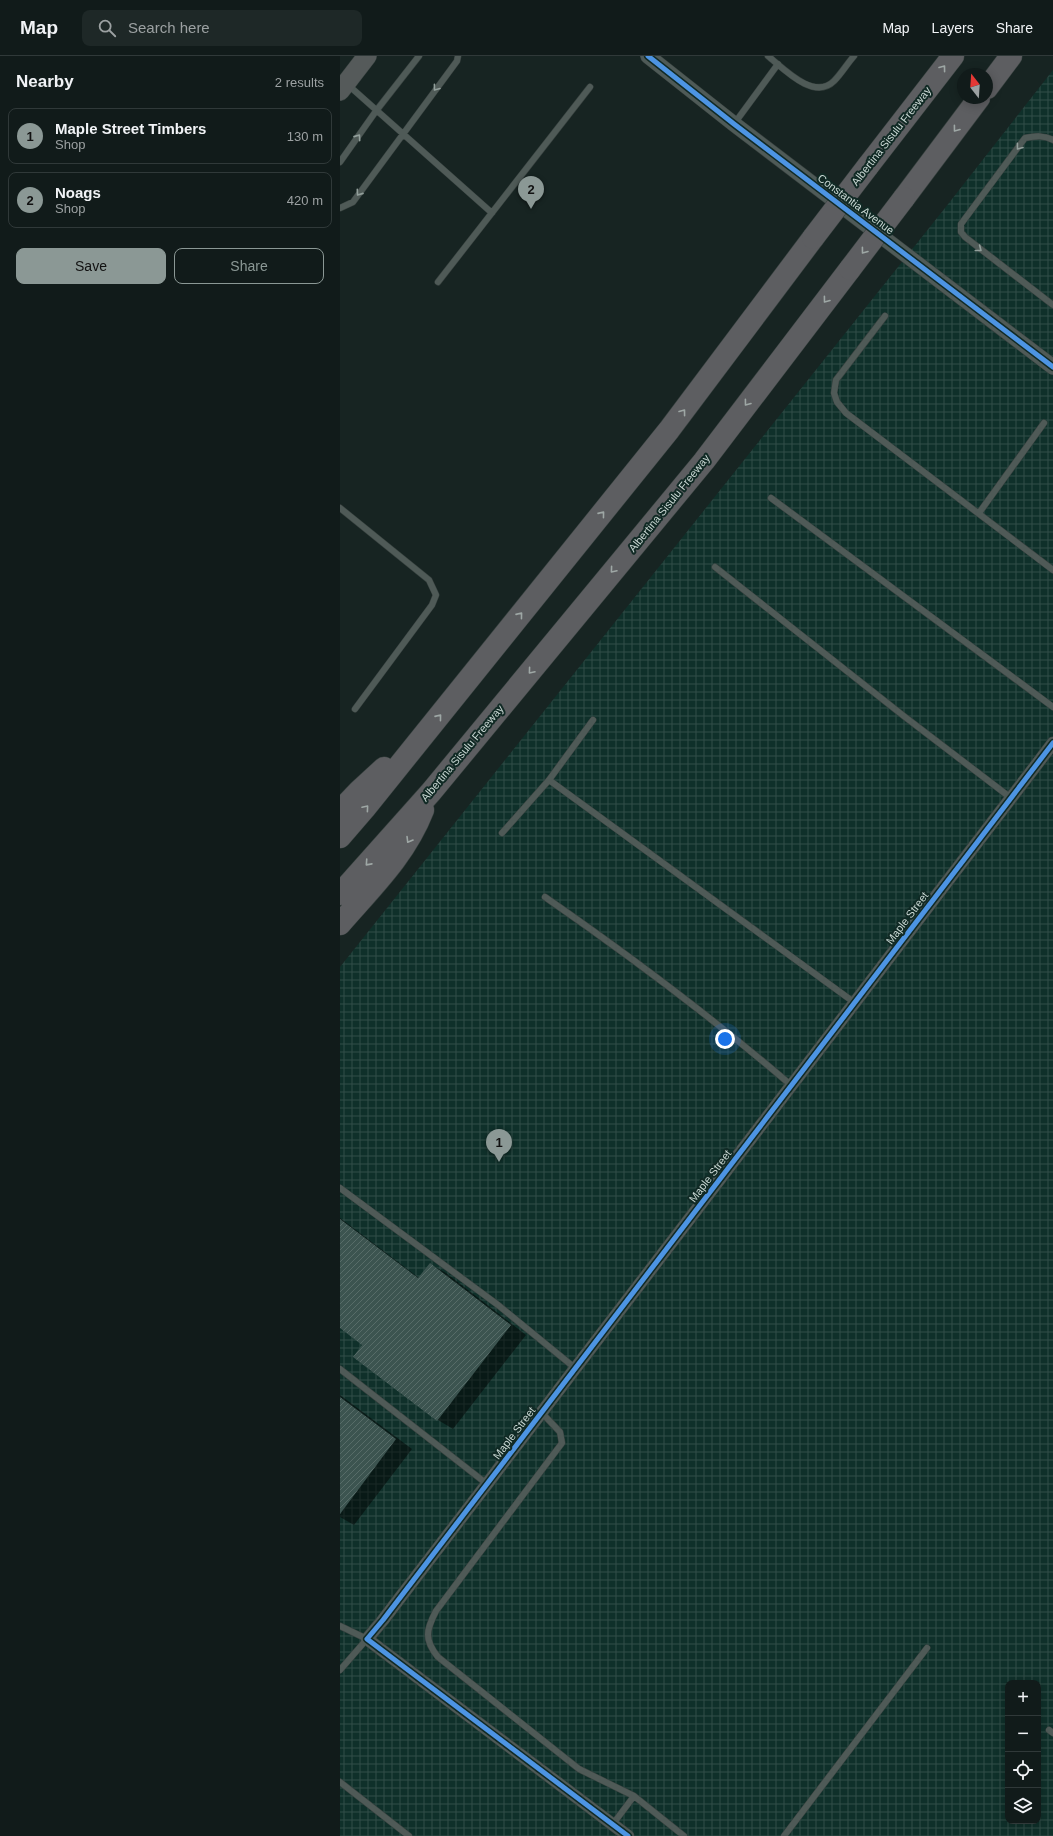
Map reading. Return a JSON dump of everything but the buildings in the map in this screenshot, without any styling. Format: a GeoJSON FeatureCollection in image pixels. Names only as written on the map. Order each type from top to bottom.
{"type":"FeatureCollection","features":[{"type":"Feature","properties":{"kind":"highway","name":"Albertina Sisulu Freeway"},"geometry":{"type":"LineString","coordinates":[[340,837],[366,808],[669,430],[813,238],[953,56]]}},
{"type":"Feature","properties":{"kind":"highway"},"geometry":{"type":"LineString","coordinates":[[993,80],[1011,56]]}},
{"type":"Feature","properties":{"kind":"highway","name":"Albertina Sisulu Freeway"},"geometry":{"type":"LineString","coordinates":[[340,894],[431,792],[704,461],[974,104]]}},
{"type":"Feature","properties":{"kind":"highway"},"geometry":{"type":"LineString","coordinates":[[340,811],[358,791],[390,763],[414,747]]}},
{"type":"Feature","properties":{"kind":"highway"},"geometry":{"type":"LineString","coordinates":[[340,924],[398,858],[411,837],[431,792]]}},
{"type":"Feature","properties":{"kind":"main road"},"geometry":{"type":"LineString","coordinates":[[342,84],[367,56]]}},
{"type":"Feature","properties":{"kind":"street","name":"Constantia Avenue"},"geometry":{"type":"LineString","coordinates":[[648,56],[734,124],[1053,367]]}},
{"type":"Feature","properties":{"kind":"street","name":"Maple Street"},"geometry":{"type":"LineString","coordinates":[[367,1639],[542,1413],[1053,743]]}},
{"type":"Feature","properties":{"kind":"street"},"geometry":{"type":"LineString","coordinates":[[367,1639],[628,1836]]}},
{"type":"Feature","properties":{"kind":"lane"},"geometry":{"type":"LineString","coordinates":[[340,162],[376,111],[419,56]]}},
{"type":"Feature","properties":{"kind":"lane"},"geometry":{"type":"LineString","coordinates":[[340,208],[353,202],[456,61],[458,56]]}},
{"type":"Feature","properties":{"kind":"lane"},"geometry":{"type":"LineString","coordinates":[[768,56],[809,87],[823,88],[833,82],[854,56]]}},
{"type":"Feature","properties":{"kind":"lane"},"geometry":{"type":"LineString","coordinates":[[734,124],[778,64]]}},
{"type":"Feature","properties":{"kind":"lane"},"geometry":{"type":"LineString","coordinates":[[342,84],[376,111],[492,213]]}},
{"type":"Feature","properties":{"kind":"lane"},"geometry":{"type":"LineString","coordinates":[[438,282],[590,87]]}},
{"type":"Feature","properties":{"kind":"lane"},"geometry":{"type":"LineString","coordinates":[[1053,140],[1047,137],[1037,136],[1025,138],[961,224],[961,232],[965,237],[1053,305]]}},
{"type":"Feature","properties":{"kind":"lane"},"geometry":{"type":"LineString","coordinates":[[885,316],[836,380],[834,393],[837,402],[846,413],[1053,570]]}},
{"type":"Feature","properties":{"kind":"lane"},"geometry":{"type":"LineString","coordinates":[[979,513],[1044,423]]}},
{"type":"Feature","properties":{"kind":"lane"},"geometry":{"type":"LineString","coordinates":[[771,498],[1053,708]]}},
{"type":"Feature","properties":{"kind":"lane"},"geometry":{"type":"LineString","coordinates":[[340,508],[429,580],[436,595],[432,605],[355,709]]}},
{"type":"Feature","properties":{"kind":"lane"},"geometry":{"type":"LineString","coordinates":[[714,567],[1011,798]]}},
{"type":"Feature","properties":{"kind":"lane"},"geometry":{"type":"LineString","coordinates":[[502,833],[549,780],[593,720]]}},
{"type":"Feature","properties":{"kind":"lane"},"geometry":{"type":"LineString","coordinates":[[549,780],[855,1003]]}},
{"type":"Feature","properties":{"kind":"lane"},"geometry":{"type":"LineString","coordinates":[[545,897],[623,952],[739,1041],[792,1086]]}},
{"type":"Feature","properties":{"kind":"lane"},"geometry":{"type":"LineString","coordinates":[[340,1188],[498,1305],[576,1368]]}},
{"type":"Feature","properties":{"kind":"lane"},"geometry":{"type":"LineString","coordinates":[[340,1369],[487,1484]]}},
{"type":"Feature","properties":{"kind":"lane"},"geometry":{"type":"LineString","coordinates":[[542,1413],[560,1432],[562,1443],[436,1611],[429,1625],[427,1634],[429,1643],[438,1657],[579,1769],[634,1796],[684,1836]]}},
{"type":"Feature","properties":{"kind":"lane"},"geometry":{"type":"LineString","coordinates":[[340,1626],[367,1639],[340,1670]]}},
{"type":"Feature","properties":{"kind":"lane"},"geometry":{"type":"LineString","coordinates":[[784,1836],[928,1648]]}},
{"type":"Feature","properties":{"kind":"lane"},"geometry":{"type":"LineString","coordinates":[[340,1782],[409,1836]]}},
{"type":"Feature","properties":{"kind":"lane"},"geometry":{"type":"LineString","coordinates":[[613,1824],[634,1796]]}},
{"type":"Feature","properties":{"kind":"shaded area"},"geometry":{"type":"Polygon","coordinates":[[[1053,70],[1053,1836],[340,1836],[340,967],[945,208],[1053,70]]]}},
{"type":"Feature","properties":{"kind":"cycle path"},"geometry":{"type":"LineString","coordinates":[[648,56],[734,124],[1053,367]]}},
{"type":"Feature","properties":{"kind":"cycle path"},"geometry":{"type":"LineString","coordinates":[[628,1836],[367,1639],[1053,743]]}},
{"type":"Feature","properties":{"kind":"place","name":"Noags"},"geometry":{"type":"Point","coordinates":[531,209]}},
{"type":"Feature","properties":{"kind":"place","name":"Maple Street Timbers"},"geometry":{"type":"Point","coordinates":[499,1162]}}]}
